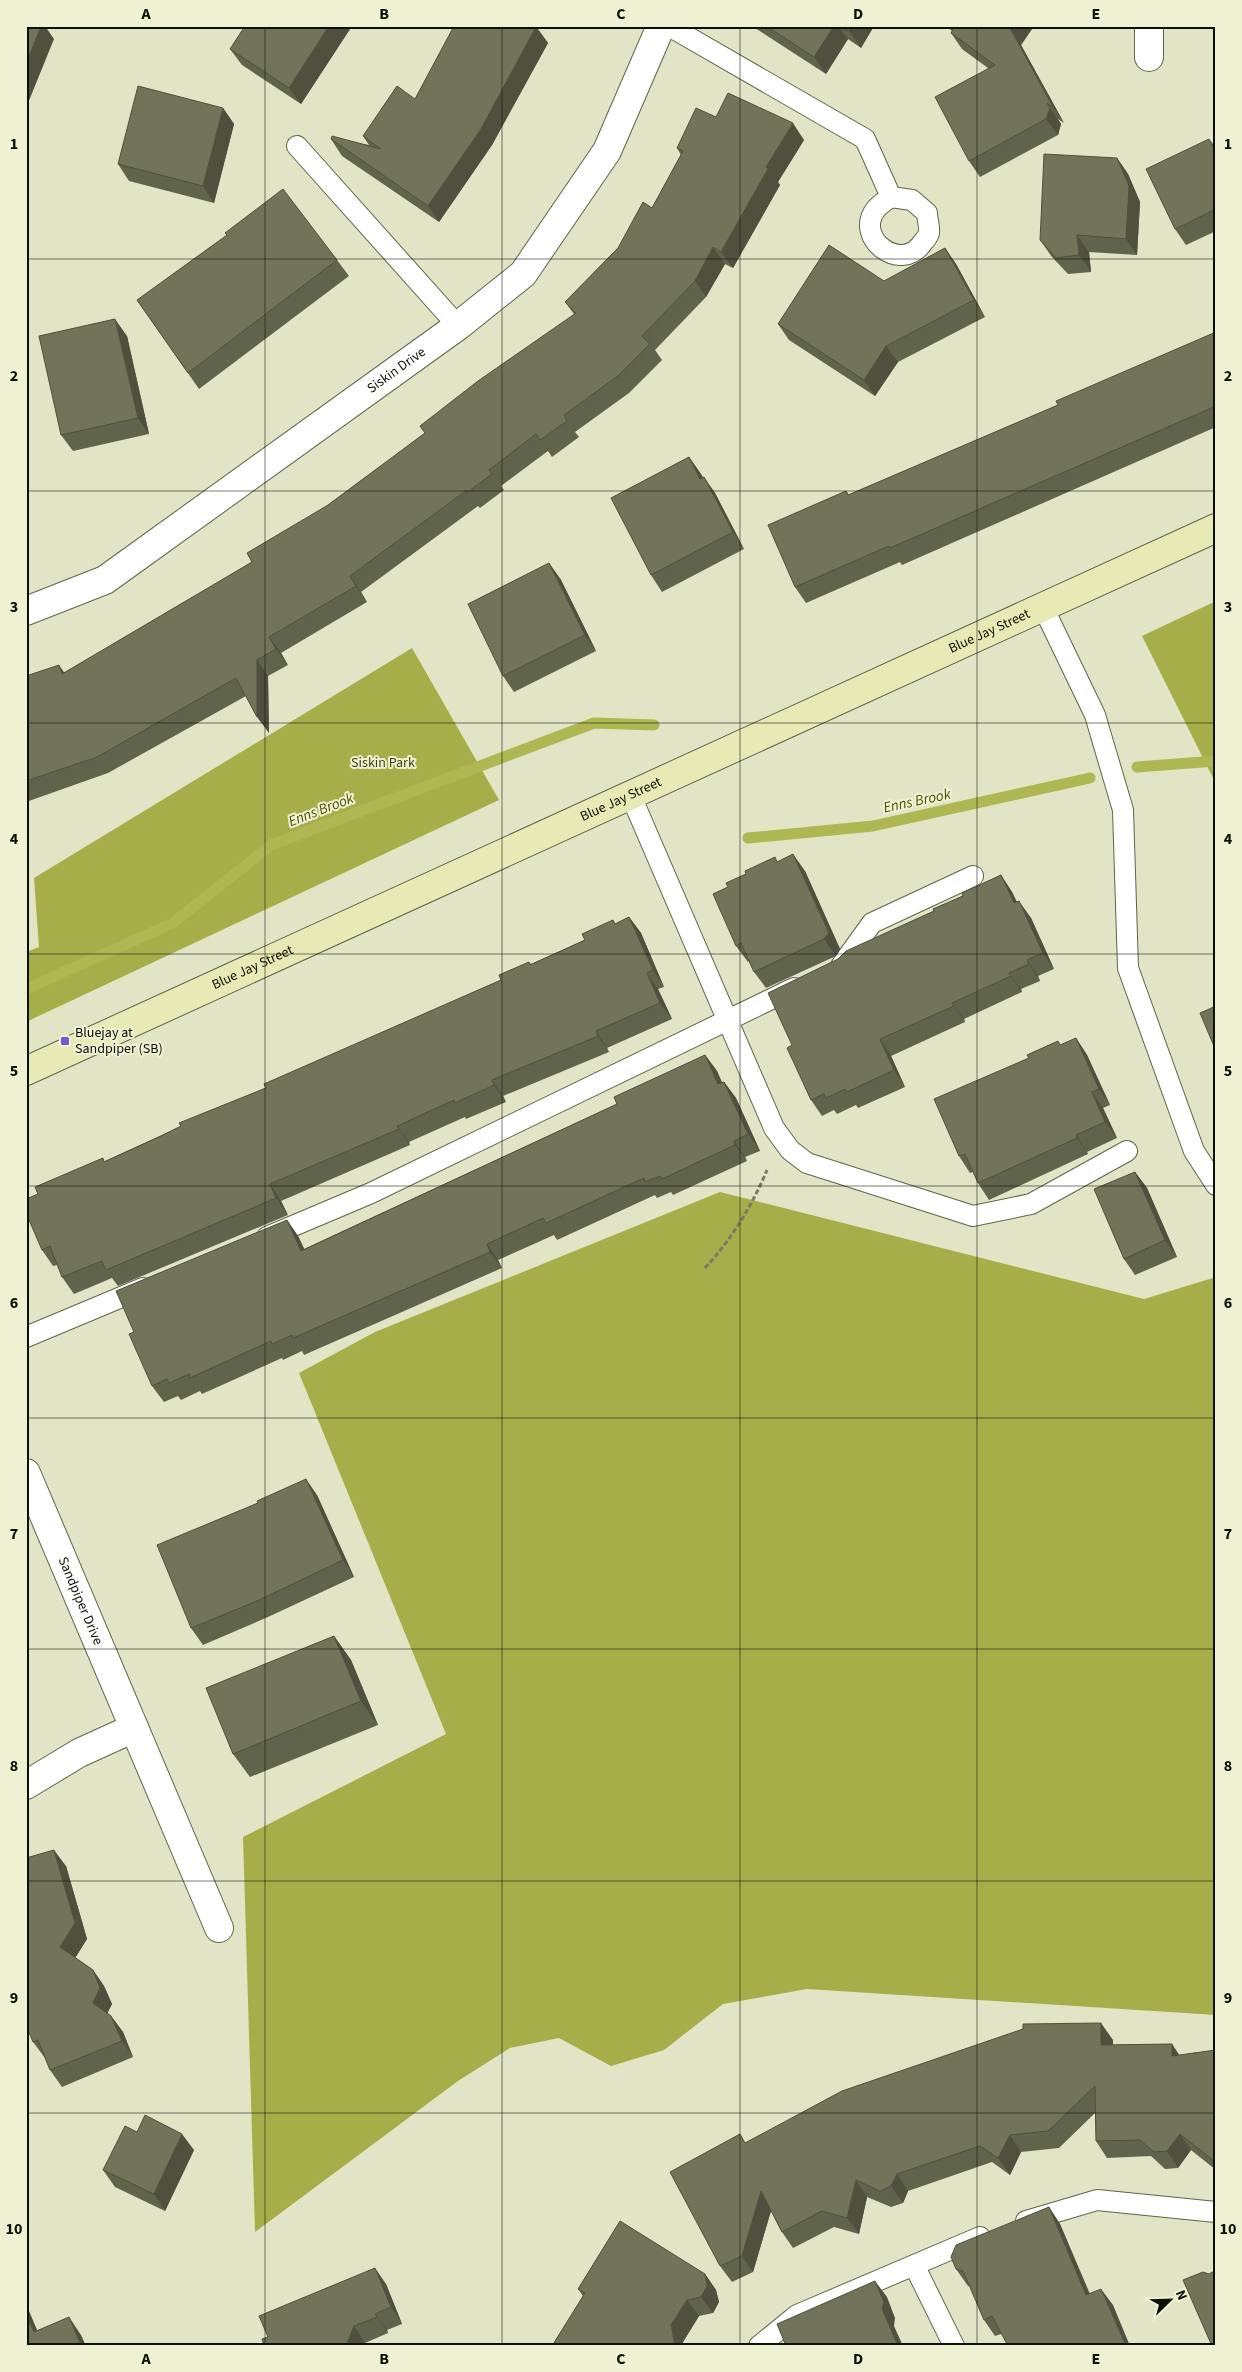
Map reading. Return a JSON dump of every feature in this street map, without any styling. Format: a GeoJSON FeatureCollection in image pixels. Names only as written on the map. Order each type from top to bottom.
{"type":"FeatureCollection","features":[{"type":"Feature","properties":{"kind":"street","name":"Siskin Drive"},"geometry":{"type":"LineString","coordinates":[[26,611],[105,580],[458,326],[523,274],[607,151],[661,26]]}},
{"type":"Feature","properties":{"kind":"street"},"geometry":{"type":"LineString","coordinates":[[1149,26],[1150,57]]}},
{"type":"Feature","properties":{"kind":"street","name":"Blue Jay Street"},"geometry":{"type":"LineString","coordinates":[[26,1071],[1216,528]]}},
{"type":"Feature","properties":{"kind":"street","name":"Sandpiper Drive"},"geometry":{"type":"LineString","coordinates":[[26,1473],[219,1928]]}},
{"type":"Feature","properties":{"kind":"street"},"geometry":{"type":"LineString","coordinates":[[26,1785],[79,1753],[134,1728]]}},
{"type":"Feature","properties":{"kind":"lane"},"geometry":{"type":"LineString","coordinates":[[669,26],[865,139],[891,196]]}},
{"type":"Feature","properties":{"kind":"lane"},"geometry":{"type":"LineString","coordinates":[[296,146],[458,326]]}},
{"type":"Feature","properties":{"kind":"lane"},"geometry":{"type":"LineString","coordinates":[[1043,607],[1095,714],[1123,810],[1128,968],[1194,1151],[1216,1185]]}},
{"type":"Feature","properties":{"kind":"lane"},"geometry":{"type":"LineString","coordinates":[[631,796],[774,1128],[790,1150],[807,1163],[973,1216],[1031,1204],[1127,1151]]}},
{"type":"Feature","properties":{"kind":"lane"},"geometry":{"type":"LineString","coordinates":[[826,973],[844,964],[872,922],[973,876]]}},
{"type":"Feature","properties":{"kind":"lane"},"geometry":{"type":"LineString","coordinates":[[252,1243],[371,1193],[808,982]]}},
{"type":"Feature","properties":{"kind":"lane"},"geometry":{"type":"LineString","coordinates":[[26,1337],[160,1281]]}},
{"type":"Feature","properties":{"kind":"lane"},"geometry":{"type":"LineString","coordinates":[[759,2346],[797,2315],[1003,2228],[1097,2200],[1216,2212]]}},
{"type":"Feature","properties":{"kind":"lane"},"geometry":{"type":"LineString","coordinates":[[914,2265],[954,2346]]}},
{"type":"Feature","properties":{"kind":"path"},"geometry":{"type":"LineString","coordinates":[[705,1268],[724,1248],[760,1188],[781,1138]]}},
{"type":"Feature","properties":{"kind":"green space"},"geometry":{"type":"Polygon","coordinates":[[[1216,601],[1216,784],[1142,636],[1216,601]]]}},
{"type":"Feature","properties":{"kind":"green space","name":"Siskin Park"},"geometry":{"type":"Polygon","coordinates":[[[412,648],[499,800],[26,1022],[26,952],[39,947],[34,878],[412,648]]]}},
{"type":"Feature","properties":{"kind":"green space"},"geometry":{"type":"Polygon","coordinates":[[[720,1192],[1144,1299],[1216,1277],[1216,2015],[807,1989],[723,2004],[664,2050],[611,2066],[559,2038],[510,2048],[458,2081],[255,2232],[243,1837],[446,1734],[299,1373],[375,1332],[720,1192]]]}},
{"type":"Feature","properties":{"kind":"building"},"geometry":{"type":"Polygon","coordinates":[[[26,26],[41,26],[26,64],[26,26]]]}},
{"type":"Feature","properties":{"kind":"building"},"geometry":{"type":"Polygon","coordinates":[[[245,26],[329,26],[289,88],[230,49],[245,26]]]}},
{"type":"Feature","properties":{"kind":"building"},"geometry":{"type":"Polygon","coordinates":[[[454,26],[536,27],[481,129],[428,206],[331,139],[332,136],[381,149],[363,136],[397,86],[415,99],[454,26]]]}},
{"type":"Feature","properties":{"kind":"building"},"geometry":{"type":"Polygon","coordinates":[[[766,26],[834,26],[814,57],[766,26]]]}},
{"type":"Feature","properties":{"kind":"building"},"geometry":{"type":"Polygon","coordinates":[[[841,26],[852,26],[849,31],[841,26]]]}},
{"type":"Feature","properties":{"kind":"building"},"geometry":{"type":"Polygon","coordinates":[[[955,26],[1011,26],[1010,28],[1053,107],[1047,103],[1050,108],[1046,119],[969,161],[935,97],[995,65],[951,33],[955,26]]]}},
{"type":"Feature","properties":{"kind":"building"},"geometry":{"type":"Polygon","coordinates":[[[138,86],[223,108],[203,186],[118,164],[138,86]]]}},
{"type":"Feature","properties":{"kind":"building"},"geometry":{"type":"Polygon","coordinates":[[[728,93],[793,123],[766,167],[768,169],[721,252],[713,247],[695,281],[642,336],[650,344],[618,376],[564,415],[567,421],[540,440],[536,434],[489,470],[492,474],[468,492],[467,490],[350,576],[356,586],[269,637],[276,649],[257,660],[257,717],[236,678],[97,757],[26,781],[26,718],[28,719],[26,715],[26,676],[59,665],[62,674],[252,562],[247,553],[328,505],[425,433],[420,426],[478,381],[576,313],[565,302],[618,248],[643,202],[652,208],[683,151],[677,148],[696,108],[716,117],[728,93]]]}},
{"type":"Feature","properties":{"kind":"building"},"geometry":{"type":"Polygon","coordinates":[[[1209,139],[1216,153],[1216,209],[1175,229],[1146,169],[1209,139]]]}},
{"type":"Feature","properties":{"kind":"building"},"geometry":{"type":"Polygon","coordinates":[[[1044,154],[1117,158],[1129,186],[1126,239],[1077,235],[1079,255],[1056,258],[1040,240],[1044,154]]]}},
{"type":"Feature","properties":{"kind":"building"},"geometry":{"type":"Polygon","coordinates":[[[283,189],[337,260],[188,373],[137,300],[227,235],[225,233],[283,189]]]}},
{"type":"Feature","properties":{"kind":"building"},"geometry":{"type":"Polygon","coordinates":[[[829,245],[884,281],[945,248],[974,300],[886,346],[864,380],[778,324],[829,245]]]}},
{"type":"Feature","properties":{"kind":"building"},"geometry":{"type":"Polygon","coordinates":[[[115,319],[138,418],[61,435],[39,336],[115,319]]]}},
{"type":"Feature","properties":{"kind":"building"},"geometry":{"type":"Polygon","coordinates":[[[1216,332],[1216,406],[890,548],[889,546],[795,587],[768,525],[846,491],[848,495],[1058,405],[1056,401],[1216,332]]]}},
{"type":"Feature","properties":{"kind":"building"},"geometry":{"type":"Polygon","coordinates":[[[689,457],[700,479],[704,477],[733,532],[651,575],[611,498],[689,457]]]}},
{"type":"Feature","properties":{"kind":"building"},"geometry":{"type":"Polygon","coordinates":[[[549,563],[585,635],[503,676],[468,604],[549,563]]]}},
{"type":"Feature","properties":{"kind":"building"},"geometry":{"type":"Polygon","coordinates":[[[793,854],[829,933],[824,939],[754,972],[741,943],[736,946],[713,894],[728,887],[726,883],[746,874],[745,871],[775,857],[777,862],[793,854]]]}},
{"type":"Feature","properties":{"kind":"building"},"geometry":{"type":"Polygon","coordinates":[[[1001,875],[1014,903],[1019,901],[1043,953],[1027,960],[1029,964],[1009,973],[1011,976],[952,1003],[954,1006],[880,1039],[894,1070],[847,1092],[845,1089],[826,1098],[824,1094],[811,1100],[787,1048],[792,1045],[768,993],[838,959],[846,951],[934,911],[933,909],[963,896],[962,893],[1001,875]]]}},
{"type":"Feature","properties":{"kind":"building"},"geometry":{"type":"Polygon","coordinates":[[[629,917],[653,970],[647,973],[660,1003],[596,1031],[598,1036],[492,1080],[494,1085],[455,1103],[454,1100],[397,1126],[399,1129],[270,1184],[276,1198],[106,1270],[102,1261],[62,1277],[50,1246],[42,1250],[26,1213],[26,1199],[38,1194],[35,1187],[103,1158],[104,1162],[181,1126],[179,1123],[266,1088],[264,1084],[501,980],[499,975],[529,962],[530,965],[585,940],[582,934],[613,920],[615,924],[629,917]]]}},
{"type":"Feature","properties":{"kind":"building"},"geometry":{"type":"Polygon","coordinates":[[[1216,1006],[1216,1051],[1200,1013],[1216,1006]]]}},
{"type":"Feature","properties":{"kind":"building"},"geometry":{"type":"Polygon","coordinates":[[[1076,1038],[1099,1089],[1092,1092],[1105,1122],[1076,1135],[1077,1138],[978,1183],[965,1154],[959,1156],[934,1099],[1029,1058],[1027,1055],[1058,1041],[1060,1045],[1076,1038]]]}},
{"type":"Feature","properties":{"kind":"building"},"geometry":{"type":"Polygon","coordinates":[[[705,1055],[718,1084],[724,1082],[748,1134],[734,1141],[735,1145],[662,1179],[660,1176],[645,1182],[644,1178],[546,1223],[543,1218],[487,1244],[490,1252],[293,1338],[292,1335],[272,1344],[271,1341],[190,1378],[189,1374],[169,1383],[167,1379],[152,1386],[129,1334],[134,1332],[116,1291],[287,1220],[301,1251],[617,1104],[614,1097],[705,1055]]]}},
{"type":"Feature","properties":{"kind":"building"},"geometry":{"type":"Polygon","coordinates":[[[1135,1172],[1165,1240],[1124,1259],[1094,1189],[1135,1172]]]}},
{"type":"Feature","properties":{"kind":"building"},"geometry":{"type":"Polygon","coordinates":[[[306,1479],[343,1560],[257,1601],[191,1628],[157,1545],[258,1503],[257,1501],[306,1479]]]}},
{"type":"Feature","properties":{"kind":"building"},"geometry":{"type":"Polygon","coordinates":[[[334,1636],[361,1701],[233,1754],[206,1688],[334,1636]]]}},
{"type":"Feature","properties":{"kind":"building"},"geometry":{"type":"Polygon","coordinates":[[[54,1850],[75,1923],[60,1947],[93,1970],[100,1988],[93,2003],[111,2016],[122,2041],[50,2070],[38,2040],[33,2042],[26,2025],[26,1858],[54,1850]]]}},
{"type":"Feature","properties":{"kind":"building"},"geometry":{"type":"Polygon","coordinates":[[[1101,2023],[1101,2045],[1172,2044],[1172,2056],[1216,2050],[1216,2160],[1214,2161],[1180,2134],[1167,2151],[1154,2152],[1140,2140],[1096,2141],[1095,2086],[1048,2131],[1010,2135],[998,2158],[980,2146],[897,2174],[891,2186],[880,2191],[856,2180],[847,2218],[822,2211],[782,2232],[761,2191],[742,2256],[720,2266],[670,2172],[740,2134],[745,2143],[842,2091],[1023,2029],[1023,2024],[1101,2023]]]}},
{"type":"Feature","properties":{"kind":"building"},"geometry":{"type":"Polygon","coordinates":[[[145,2115],[182,2134],[154,2194],[103,2170],[125,2126],[137,2132],[145,2115]]]}},
{"type":"Feature","properties":{"kind":"building"},"geometry":{"type":"Polygon","coordinates":[[[1049,2207],[1086,2295],[1101,2289],[1126,2346],[1008,2346],[992,2316],[984,2320],[963,2271],[956,2269],[951,2257],[956,2245],[1049,2207]]]}},
{"type":"Feature","properties":{"kind":"building"},"geometry":{"type":"Polygon","coordinates":[[[620,2221],[705,2274],[707,2286],[701,2297],[687,2300],[671,2325],[675,2346],[552,2346],[585,2293],[578,2289],[620,2221]]]}},
{"type":"Feature","properties":{"kind":"building"},"geometry":{"type":"Polygon","coordinates":[[[375,2268],[391,2307],[375,2314],[377,2317],[354,2326],[346,2346],[264,2346],[262,2339],[268,2337],[259,2316],[375,2268]]]}},
{"type":"Feature","properties":{"kind":"building"},"geometry":{"type":"Polygon","coordinates":[[[1216,2270],[1216,2346],[1212,2346],[1183,2280],[1203,2272],[1209,2274],[1216,2270]]]}},
{"type":"Feature","properties":{"kind":"building"},"geometry":{"type":"Polygon","coordinates":[[[875,2281],[884,2302],[882,2309],[898,2346],[786,2346],[777,2324],[875,2281]]]}},
{"type":"Feature","properties":{"kind":"building"},"geometry":{"type":"Polygon","coordinates":[[[26,2315],[34,2332],[69,2317],[81,2346],[26,2346],[26,2315]]]}},
{"type":"Feature","properties":{"kind":"waterway","name":"Enns Brook"},"geometry":{"type":"LineString","coordinates":[[26,989],[173,923],[271,845],[594,723],[654,725]]}},
{"type":"Feature","properties":{"kind":"waterway","name":"Enns Brook"},"geometry":{"type":"LineString","coordinates":[[1137,767],[1216,761]]}},
{"type":"Feature","properties":{"kind":"waterway","name":"Enns Brook"},"geometry":{"type":"LineString","coordinates":[[748,838],[873,826],[1090,778]]}},
{"type":"Feature","properties":{"kind":"place","name":"Bluejay at Sandpiper (SB)"},"geometry":{"type":"Point","coordinates":[65,1041]}}]}
